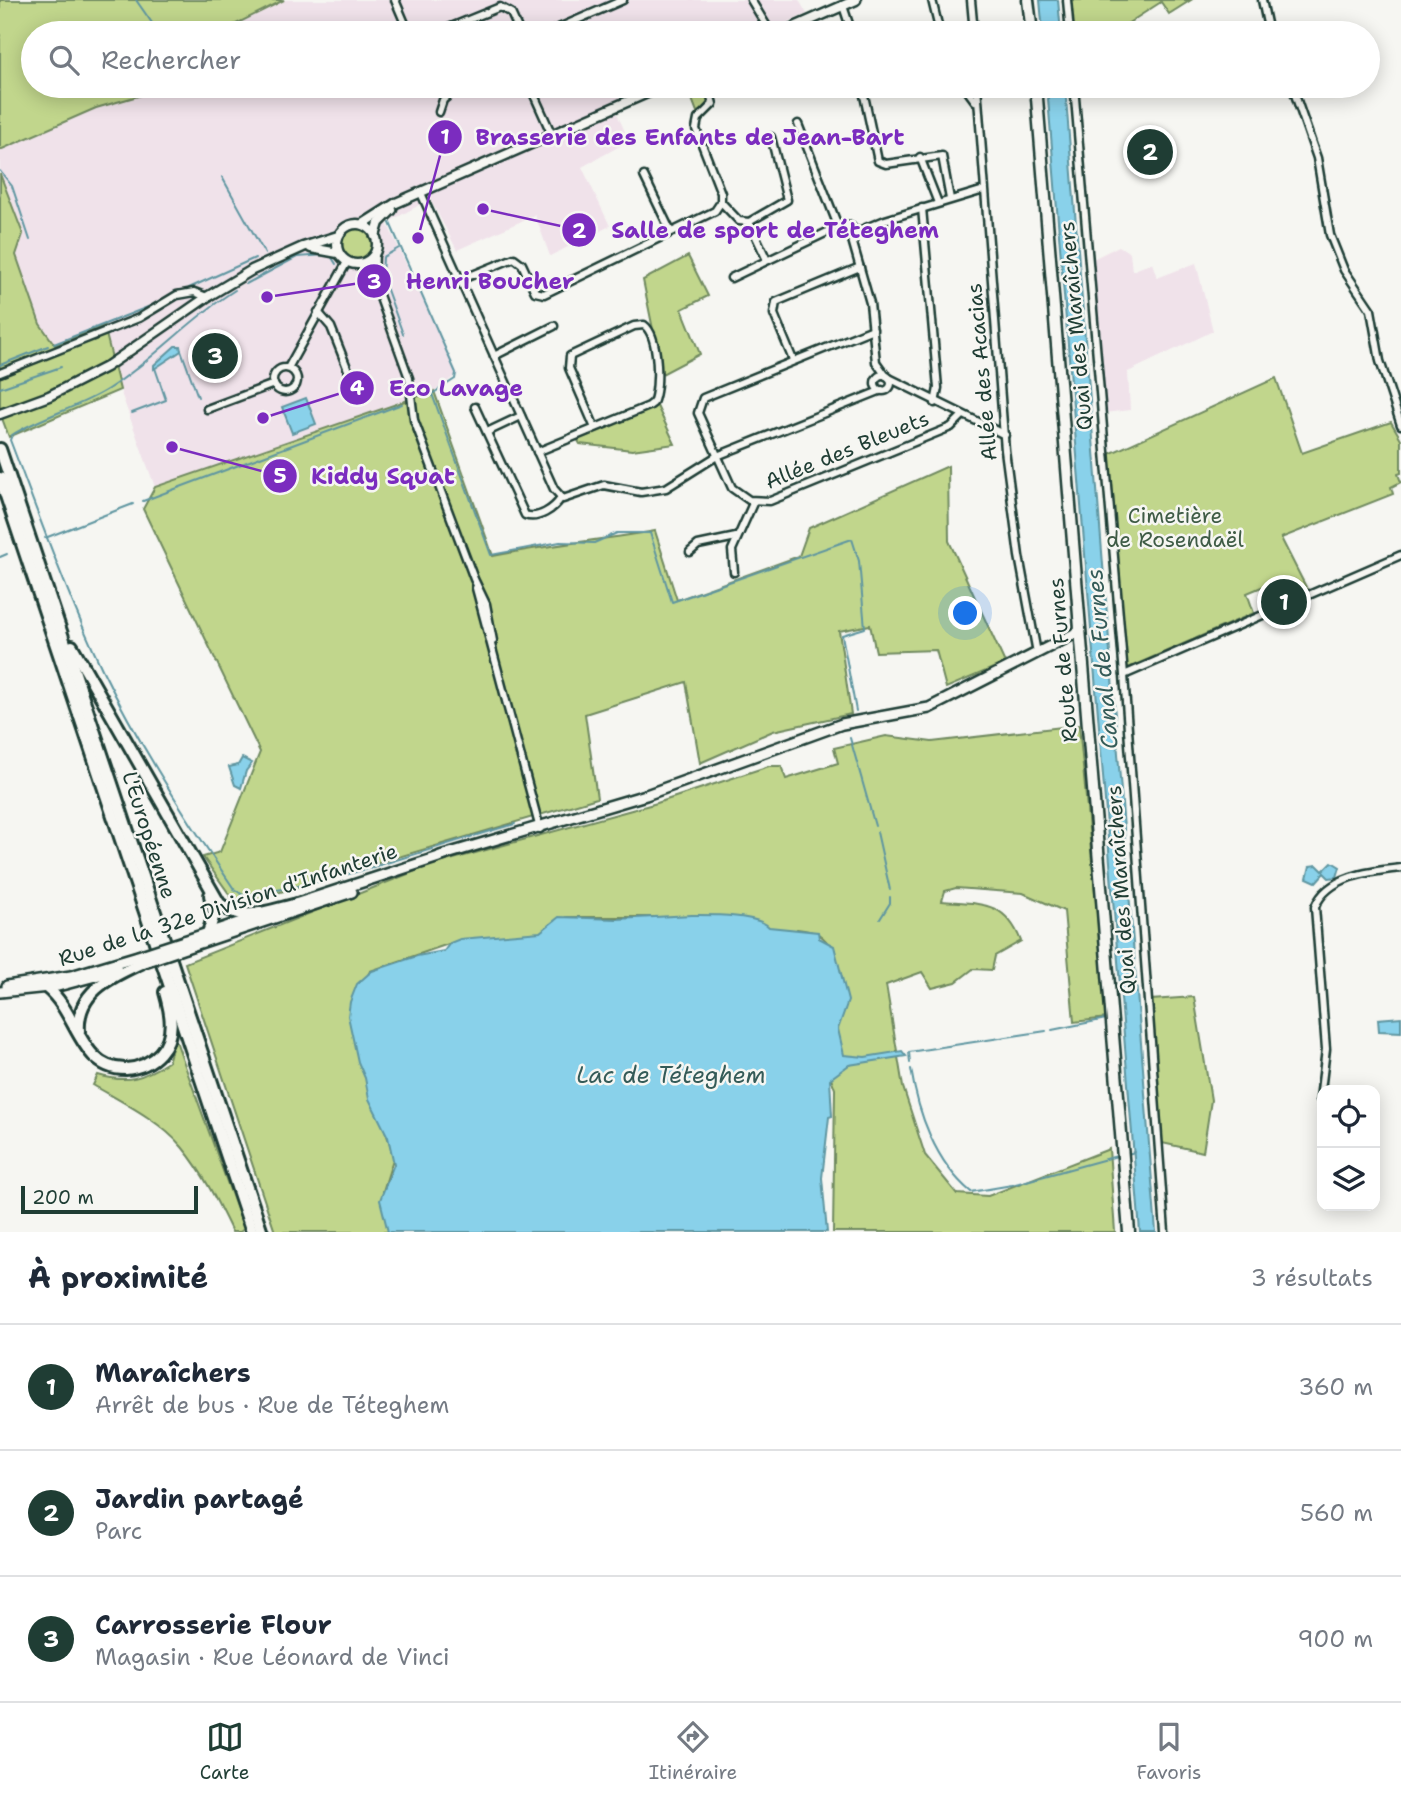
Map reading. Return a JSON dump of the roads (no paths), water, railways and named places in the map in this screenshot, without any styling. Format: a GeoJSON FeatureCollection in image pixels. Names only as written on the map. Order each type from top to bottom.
{"type":"FeatureCollection","features":[{"type":"Feature","properties":{"kind":"highway","name":"L'Européenne"},"geometry":{"type":"LineString","coordinates":[[0,449],[262,1232]]}},
{"type":"Feature","properties":{"kind":"highway","name":"L'Européenne"},"geometry":{"type":"LineString","coordinates":[[0,478],[253,1232]]}},
{"type":"Feature","properties":{"kind":"highway"},"geometry":{"type":"LineString","coordinates":[[41,574],[85,673],[219,904],[236,914],[251,914],[297,904]]}},
{"type":"Feature","properties":{"kind":"highway"},"geometry":{"type":"LineString","coordinates":[[203,880],[214,907],[213,921],[208,933]]}},
{"type":"Feature","properties":{"kind":"highway"},"geometry":{"type":"LineString","coordinates":[[42,985],[65,1005],[82,1040],[99,1061],[126,1069],[151,1061],[168,1040],[170,1012],[137,888]]}},
{"type":"Feature","properties":{"kind":"highway"},"geometry":{"type":"LineString","coordinates":[[82,1040],[79,1020],[87,997],[140,960]]}},
{"type":"Feature","properties":{"kind":"main road"},"geometry":{"type":"LineString","coordinates":[[1029,0],[1031,21]]}},
{"type":"Feature","properties":{"kind":"main road","name":"Route de Furnes"},"geometry":{"type":"LineString","coordinates":[[1037,98],[1129,1232]]}},
{"type":"Feature","properties":{"kind":"main road","name":"Rue de la 32e Division d'Infanterie"},"geometry":{"type":"LineString","coordinates":[[0,989],[42,985],[140,960],[184,945],[208,933],[424,861],[604,808],[847,723],[929,709],[1080,631]]}},
{"type":"Feature","properties":{"kind":"main road","name":"Rue de la 32e Division d'Infanterie"},"geometry":{"type":"LineString","coordinates":[[184,945],[196,945],[358,890],[424,861]]}},
{"type":"Feature","properties":{"kind":"main road"},"geometry":{"type":"LineString","coordinates":[[196,945],[208,933]]}},
{"type":"Feature","properties":{"kind":"street"},"geometry":{"type":"LineString","coordinates":[[395,0],[404,21]]}},
{"type":"Feature","properties":{"kind":"street"},"geometry":{"type":"LineString","coordinates":[[575,21],[623,0]]}},
{"type":"Feature","properties":{"kind":"street"},"geometry":{"type":"LineString","coordinates":[[751,0],[764,21]]}},
{"type":"Feature","properties":{"kind":"street"},"geometry":{"type":"LineString","coordinates":[[809,21],[856,0]]}},
{"type":"Feature","properties":{"kind":"street"},"geometry":{"type":"LineString","coordinates":[[932,0],[937,21]]}},
{"type":"Feature","properties":{"kind":"street"},"geometry":{"type":"LineString","coordinates":[[971,0],[973,21]]}},
{"type":"Feature","properties":{"kind":"street"},"geometry":{"type":"LineString","coordinates":[[1067,0],[1069,21]]}},
{"type":"Feature","properties":{"kind":"street"},"geometry":{"type":"LineString","coordinates":[[1262,0],[1266,21]]}},
{"type":"Feature","properties":{"kind":"street"},"geometry":{"type":"LineString","coordinates":[[843,6],[848,21]]}},
{"type":"Feature","properties":{"kind":"street"},"geometry":{"type":"LineString","coordinates":[[466,21],[500,7],[511,13],[515,21]]}},
{"type":"Feature","properties":{"kind":"street"},"geometry":{"type":"LineString","coordinates":[[439,112],[446,98]]}},
{"type":"Feature","properties":{"kind":"street"},"geometry":{"type":"LineString","coordinates":[[535,98],[552,135]]}},
{"type":"Feature","properties":{"kind":"street"},"geometry":{"type":"LineString","coordinates":[[3,413],[66,388],[111,364],[207,297],[294,250],[338,236],[350,225],[363,225],[393,204],[636,98]]}},
{"type":"Feature","properties":{"kind":"street"},"geometry":{"type":"LineString","coordinates":[[460,280],[514,258],[521,262],[534,290],[544,294],[715,211],[721,202],[721,191],[696,128],[698,119],[713,104],[711,98]]}},
{"type":"Feature","properties":{"kind":"street"},"geometry":{"type":"LineString","coordinates":[[865,98],[878,160],[886,164],[920,157],[944,157],[950,199]]}},
{"type":"Feature","properties":{"kind":"street"},"geometry":{"type":"LineString","coordinates":[[973,98],[977,112]]}},
{"type":"Feature","properties":{"kind":"street","name":"Allée des Acacias"},"geometry":{"type":"LineString","coordinates":[[977,98],[1004,435],[1019,556],[1037,653]]}},
{"type":"Feature","properties":{"kind":"street","name":"Quai des Maraîchers"},"geometry":{"type":"LineString","coordinates":[[1075,98],[1124,675],[1165,1232]]}},
{"type":"Feature","properties":{"kind":"street"},"geometry":{"type":"LineString","coordinates":[[1296,98],[1316,153],[1330,235],[1344,270],[1370,307],[1380,361],[1401,425]]}},
{"type":"Feature","properties":{"kind":"street"},"geometry":{"type":"LineString","coordinates":[[798,124],[838,226]]}},
{"type":"Feature","properties":{"kind":"street"},"geometry":{"type":"LineString","coordinates":[[721,202],[736,220],[749,222],[783,205],[787,199],[771,137]]}},
{"type":"Feature","properties":{"kind":"street"},"geometry":{"type":"LineString","coordinates":[[920,157],[938,203]]}},
{"type":"Feature","properties":{"kind":"street"},"geometry":{"type":"LineString","coordinates":[[645,176],[671,232]]}},
{"type":"Feature","properties":{"kind":"street"},"geometry":{"type":"LineString","coordinates":[[875,383],[873,329],[852,240],[856,232],[922,208],[984,190]]}},
{"type":"Feature","properties":{"kind":"street"},"geometry":{"type":"LineString","coordinates":[[375,284],[375,236],[378,225],[385,216],[421,193]]}},
{"type":"Feature","properties":{"kind":"street"},"geometry":{"type":"LineString","coordinates":[[421,193],[554,491],[561,498]]}},
{"type":"Feature","properties":{"kind":"street"},"geometry":{"type":"LineString","coordinates":[[922,208],[938,388],[934,403]]}},
{"type":"Feature","properties":{"kind":"street"},"geometry":{"type":"LineString","coordinates":[[749,222],[767,260]]}},
{"type":"Feature","properties":{"kind":"street"},"geometry":{"type":"LineString","coordinates":[[731,278],[838,226],[848,224],[856,232]]}},
{"type":"Feature","properties":{"kind":"street"},"geometry":{"type":"LineString","coordinates":[[363,225],[375,236]]}},
{"type":"Feature","properties":{"kind":"street"},"geometry":{"type":"LineString","coordinates":[[338,236],[338,253]]}},
{"type":"Feature","properties":{"kind":"street"},"geometry":{"type":"LineString","coordinates":[[294,250],[320,248],[338,253],[348,262],[368,270],[375,284],[408,374],[414,420],[486,604],[539,826]]}},
{"type":"Feature","properties":{"kind":"street"},"geometry":{"type":"LineString","coordinates":[[358,264],[368,261],[375,253]]}},
{"type":"Feature","properties":{"kind":"street"},"geometry":{"type":"LineString","coordinates":[[274,384],[276,372],[288,368],[348,262]]}},
{"type":"Feature","properties":{"kind":"street"},"geometry":{"type":"LineString","coordinates":[[793,360],[774,314],[776,302],[860,267]]}},
{"type":"Feature","properties":{"kind":"street"},"geometry":{"type":"LineString","coordinates":[[0,373],[139,318],[177,295],[196,292],[207,297]]}},
{"type":"Feature","properties":{"kind":"street"},"geometry":{"type":"LineString","coordinates":[[318,312],[331,327],[350,375]]}},
{"type":"Feature","properties":{"kind":"street"},"geometry":{"type":"LineString","coordinates":[[537,452],[595,428],[654,401],[657,368],[651,335],[644,325],[634,326],[570,356],[569,368],[595,428]]}},
{"type":"Feature","properties":{"kind":"street"},"geometry":{"type":"LineString","coordinates":[[494,356],[554,326]]}},
{"type":"Feature","properties":{"kind":"street","name":"Allée des Bleuets"},"geometry":{"type":"LineString","coordinates":[[873,329],[703,398],[698,414],[734,490],[754,501],[770,501],[955,425],[962,416]]}},
{"type":"Feature","properties":{"kind":"street"},"geometry":{"type":"LineString","coordinates":[[874,352],[878,366],[887,377],[885,390]]}},
{"type":"Feature","properties":{"kind":"street"},"geometry":{"type":"LineString","coordinates":[[274,384],[282,392],[295,388],[297,376],[288,368]]}},
{"type":"Feature","properties":{"kind":"street"},"geometry":{"type":"LineString","coordinates":[[867,395],[879,376],[887,377],[934,403],[1004,435]]}},
{"type":"Feature","properties":{"kind":"street"},"geometry":{"type":"LineString","coordinates":[[875,383],[885,390]]}},
{"type":"Feature","properties":{"kind":"street"},"geometry":{"type":"LineString","coordinates":[[207,409],[274,384]]}},
{"type":"Feature","properties":{"kind":"street"},"geometry":{"type":"LineString","coordinates":[[475,407],[524,515],[533,517],[550,509],[561,498],[569,498],[604,485],[638,492],[659,490],[677,482],[717,456],[867,395],[885,390],[917,393]]}},
{"type":"Feature","properties":{"kind":"street"},"geometry":{"type":"LineString","coordinates":[[486,432],[521,416]]}},
{"type":"Feature","properties":{"kind":"street"},"geometry":{"type":"LineString","coordinates":[[734,572],[731,554],[736,537],[754,501]]}},
{"type":"Feature","properties":{"kind":"street"},"geometry":{"type":"LineString","coordinates":[[690,552],[698,545],[736,537]]}},
{"type":"Feature","properties":{"kind":"street"},"geometry":{"type":"LineString","coordinates":[[1124,675],[1401,555]]}},
{"type":"Feature","properties":{"kind":"street"},"geometry":{"type":"LineString","coordinates":[[1322,1085],[1326,1049],[1315,907],[1324,893],[1349,878],[1401,868]]}},
{"type":"Feature","properties":{"kind":"water"},"geometry":{"type":"Polygon","coordinates":[[[1040,0],[1058,0],[1060,21],[1042,21],[1040,0]]]}},
{"type":"Feature","properties":{"kind":"water","name":"Canal de Furnes"},"geometry":{"type":"Polygon","coordinates":[[[1048,98],[1066,98],[1156,1232],[1140,1232],[1048,98]]]}},
{"type":"Feature","properties":{"kind":"water"},"geometry":{"type":"Polygon","coordinates":[[[175,346],[180,346],[181,351],[154,369],[154,365],[175,346]]]}},
{"type":"Feature","properties":{"kind":"water"},"geometry":{"type":"Polygon","coordinates":[[[306,398],[316,424],[292,433],[282,407],[306,398]]]}},
{"type":"Feature","properties":{"kind":"water"},"geometry":{"type":"Polygon","coordinates":[[[242,758],[252,763],[246,771],[241,788],[235,785],[229,767],[238,765],[242,758]]]}},
{"type":"Feature","properties":{"kind":"water"},"geometry":{"type":"Polygon","coordinates":[[[1332,862],[1340,867],[1337,877],[1329,878],[1324,873],[1316,882],[1307,878],[1310,866],[1317,865],[1323,871],[1332,862]]]}},
{"type":"Feature","properties":{"kind":"water","name":"Lac de Téteghem"},"geometry":{"type":"Polygon","coordinates":[[[692,915],[744,917],[769,927],[818,932],[819,938],[834,946],[848,1001],[838,1029],[844,1055],[865,1057],[902,1051],[906,1056],[849,1065],[830,1079],[832,1116],[829,1117],[822,1178],[827,1232],[388,1232],[380,1200],[394,1164],[388,1137],[369,1099],[348,1016],[357,984],[372,971],[417,956],[444,951],[450,943],[460,939],[540,932],[559,917],[617,919],[692,915]]]}},
{"type":"Feature","properties":{"kind":"water"},"geometry":{"type":"Polygon","coordinates":[[[1401,1017],[1401,1032],[1379,1031],[1378,1019],[1401,1017]]]}},
{"type":"Feature","properties":{"kind":"waterway"},"geometry":{"type":"LineString","coordinates":[[136,0],[151,21]]}},
{"type":"Feature","properties":{"kind":"waterway"},"geometry":{"type":"LineString","coordinates":[[0,171],[12,186],[30,240]]}},
{"type":"Feature","properties":{"kind":"waterway"},"geometry":{"type":"LineString","coordinates":[[222,177],[265,254]]}},
{"type":"Feature","properties":{"kind":"waterway"},"geometry":{"type":"LineString","coordinates":[[390,223],[456,373],[455,379],[432,394],[491,555],[560,542],[594,543],[617,533],[650,533],[672,602],[852,539],[859,561],[865,628],[842,635],[856,711]]}},
{"type":"Feature","properties":{"kind":"waterway"},"geometry":{"type":"LineString","coordinates":[[399,248],[383,257],[382,276],[403,334]]}},
{"type":"Feature","properties":{"kind":"waterway"},"geometry":{"type":"LineString","coordinates":[[246,284],[297,257],[326,255]]}},
{"type":"Feature","properties":{"kind":"waterway"},"geometry":{"type":"LineString","coordinates":[[331,256],[336,264]]}},
{"type":"Feature","properties":{"kind":"waterway"},"geometry":{"type":"LineString","coordinates":[[189,288],[255,258]]}},
{"type":"Feature","properties":{"kind":"waterway"},"geometry":{"type":"LineString","coordinates":[[360,272],[366,275]]}},
{"type":"Feature","properties":{"kind":"waterway"},"geometry":{"type":"LineString","coordinates":[[235,290],[125,378],[85,402],[35,422],[12,435],[10,440],[77,613],[116,697],[181,809],[234,889],[243,895],[313,883],[515,824]]}},
{"type":"Feature","properties":{"kind":"waterway"},"geometry":{"type":"LineString","coordinates":[[54,344],[153,305]]}},
{"type":"Feature","properties":{"kind":"waterway"},"geometry":{"type":"LineString","coordinates":[[0,365],[48,346]]}},
{"type":"Feature","properties":{"kind":"waterway"},"geometry":{"type":"LineString","coordinates":[[181,350],[198,397]]}},
{"type":"Feature","properties":{"kind":"waterway"},"geometry":{"type":"LineString","coordinates":[[0,388],[61,367]]}},
{"type":"Feature","properties":{"kind":"waterway"},"geometry":{"type":"LineString","coordinates":[[132,413],[166,400],[155,368]]}},
{"type":"Feature","properties":{"kind":"waterway"},"geometry":{"type":"LineString","coordinates":[[143,501],[402,404]]}},
{"type":"Feature","properties":{"kind":"waterway"},"geometry":{"type":"LineString","coordinates":[[45,538],[133,504]]}},
{"type":"Feature","properties":{"kind":"waterway"},"geometry":{"type":"LineString","coordinates":[[0,557],[7,554]]}},
{"type":"Feature","properties":{"kind":"waterway"},"geometry":{"type":"LineString","coordinates":[[850,738],[875,826]]}},
{"type":"Feature","properties":{"kind":"waterway"},"geometry":{"type":"LineString","coordinates":[[877,832],[890,890]]}},
{"type":"Feature","properties":{"kind":"waterway"},"geometry":{"type":"LineString","coordinates":[[880,919],[890,903],[890,897]]}},
{"type":"Feature","properties":{"kind":"waterway"},"geometry":{"type":"LineString","coordinates":[[1052,1030],[1106,1019]]}},
{"type":"Feature","properties":{"kind":"waterway"},"geometry":{"type":"LineString","coordinates":[[910,1063],[909,1052],[1046,1031]]}},
{"type":"Feature","properties":{"kind":"waterway"},"geometry":{"type":"LineString","coordinates":[[911,1069],[918,1103],[930,1136],[947,1166],[971,1192],[1012,1185],[1117,1156]]}},
{"type":"Feature","properties":{"kind":"waterway"},"geometry":{"type":"LineString","coordinates":[[1128,1154],[1134,1152]]}},
{"type":"Feature","properties":{"kind":"place","name":"Jardin partagé"},"geometry":{"type":"Point","coordinates":[1150,152]}},
{"type":"Feature","properties":{"kind":"place","name":"Salle de sport de Téteghem"},"geometry":{"type":"Point","coordinates":[483,209]}},
{"type":"Feature","properties":{"kind":"place","name":"Brasserie des Enfants de Jean-Bart"},"geometry":{"type":"Point","coordinates":[418,238]}},
{"type":"Feature","properties":{"kind":"place","name":"Henri Boucher"},"geometry":{"type":"Point","coordinates":[267,297]}},
{"type":"Feature","properties":{"kind":"place","name":"Carrosserie Flour"},"geometry":{"type":"Point","coordinates":[215,356]}},
{"type":"Feature","properties":{"kind":"place","name":"Eco Lavage"},"geometry":{"type":"Point","coordinates":[263,418]}},
{"type":"Feature","properties":{"kind":"place","name":"Kiddy Squat"},"geometry":{"type":"Point","coordinates":[172,447]}},
{"type":"Feature","properties":{"kind":"place","name":"Maraîchers"},"geometry":{"type":"Point","coordinates":[1284,602]}},
{"type":"Feature","properties":{"kind":"park label","name":"Cimetière de Rosendaël"},"geometry":{"type":"Point","coordinates":[1175,528]}}]}
